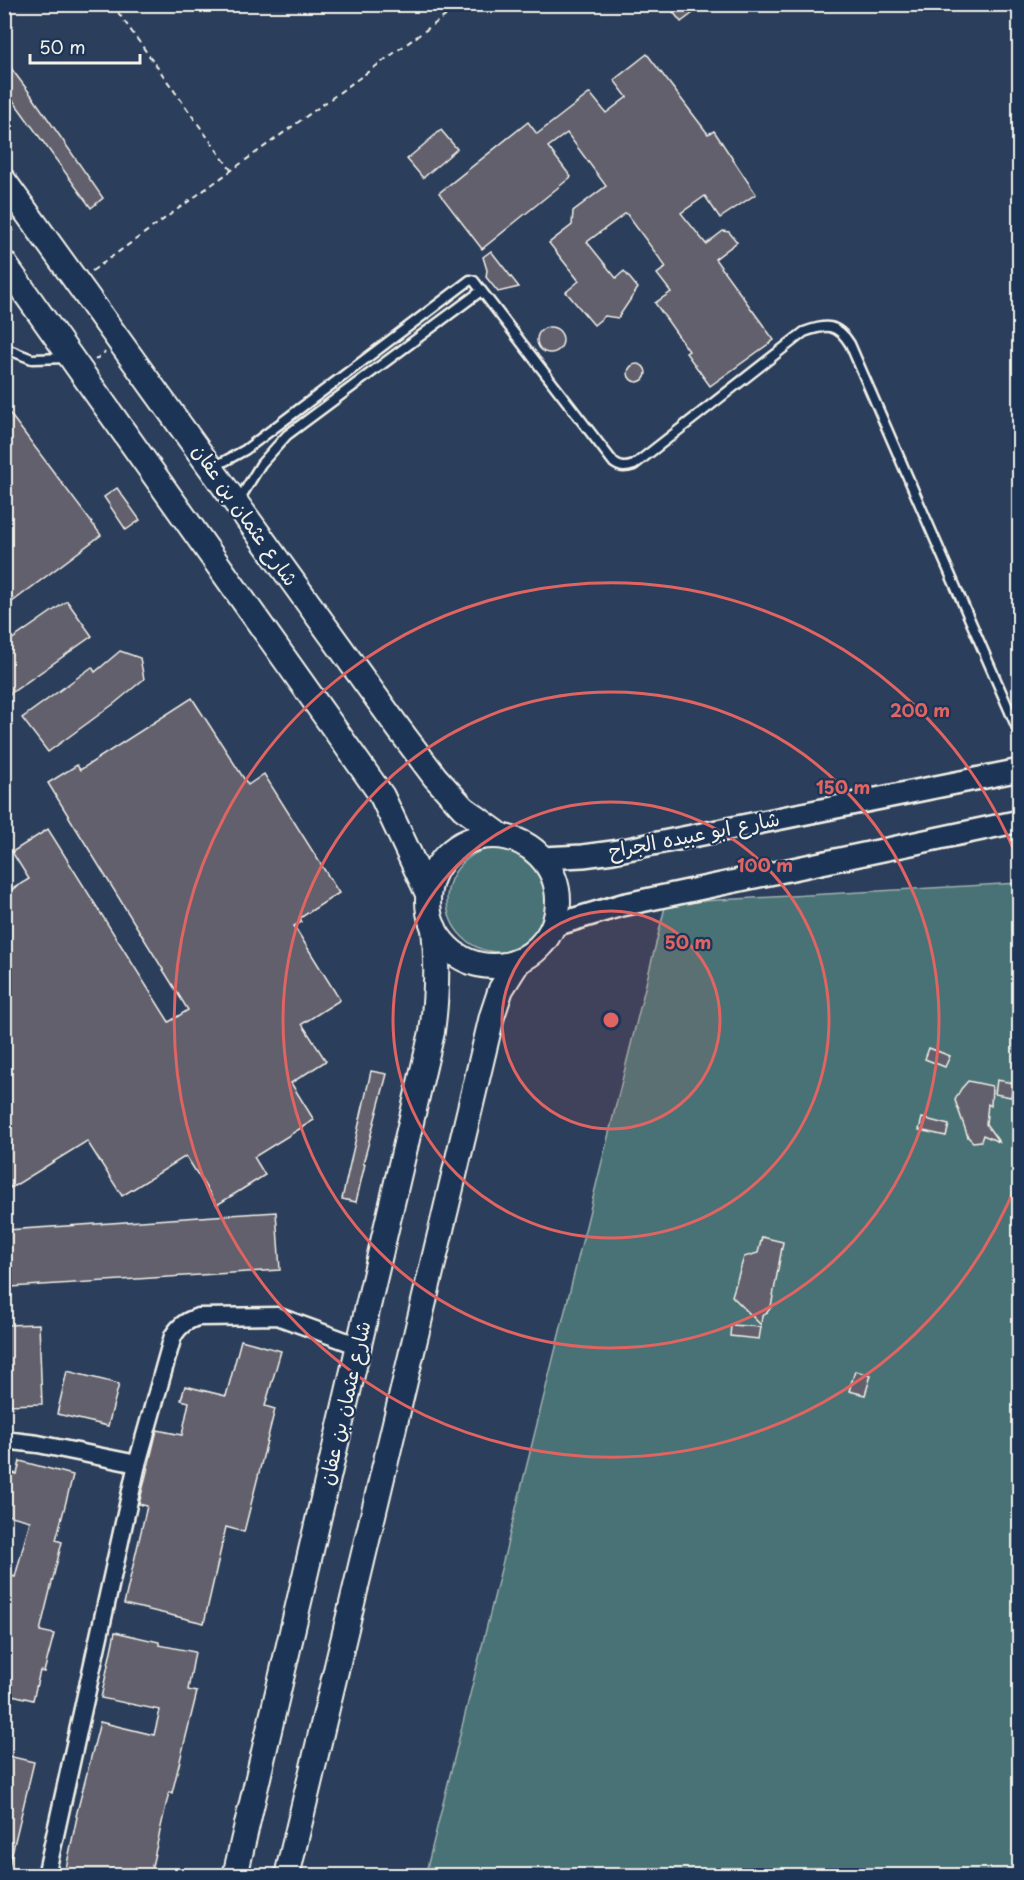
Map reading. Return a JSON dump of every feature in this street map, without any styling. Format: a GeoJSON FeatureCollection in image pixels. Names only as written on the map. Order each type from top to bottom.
{"type":"FeatureCollection","features":[{"type":"Feature","properties":{"kind":"main road","name":"شارع عثمان بن عفان"},"geometry":{"type":"LineString","coordinates":[[4,181],[435,777],[463,808],[500,835]]}},
{"type":"Feature","properties":{"kind":"main road"},"geometry":{"type":"LineString","coordinates":[[4,263],[382,796],[428,894]]}},
{"type":"Feature","properties":{"kind":"main road"},"geometry":{"type":"LineString","coordinates":[[500,835],[524,843],[543,858],[555,879],[559,902],[555,925],[547,940],[535,952],[518,962],[498,967],[478,965],[460,957],[445,945],[434,928],[429,912],[428,894],[433,874],[444,857],[452,850],[480,836],[500,835]]}},
{"type":"Feature","properties":{"kind":"main road","name":"شارع عثمان بن عفان"},"geometry":{"type":"LineString","coordinates":[[235,1875],[432,1032],[437,990],[434,928]]}},
{"type":"Feature","properties":{"kind":"main road"},"geometry":{"type":"LineString","coordinates":[[287,1875],[492,1016],[501,989],[518,962]]}},
{"type":"Feature","properties":{"kind":"street","name":"شارع ابو عبيده الجراح"},"geometry":{"type":"LineString","coordinates":[[543,858],[613,852],[1020,770]]}},
{"type":"Feature","properties":{"kind":"street"},"geometry":{"type":"LineString","coordinates":[[555,925],[622,905],[1020,821]]}},
{"type":"Feature","properties":{"kind":"street"},"geometry":{"type":"LineString","coordinates":[[46,1875],[137,1464],[173,1336],[186,1321],[198,1317],[277,1316],[359,1346]]}},
{"type":"Feature","properties":{"kind":"street"},"geometry":{"type":"LineString","coordinates":[[4,1440],[38,1444],[137,1464]]}},
{"type":"Feature","properties":{"kind":"lane"},"geometry":{"type":"LineString","coordinates":[[212,468],[232,459],[252,445],[468,281],[474,281],[614,463],[626,468],[634,465],[804,332],[819,326],[831,326],[843,334],[850,344],[1020,735]]}},
{"type":"Feature","properties":{"kind":"lane"},"geometry":{"type":"LineString","coordinates":[[237,504],[261,464],[287,435],[481,291]]}},
{"type":"Feature","properties":{"kind":"lane"},"geometry":{"type":"LineString","coordinates":[[4,348],[32,359],[76,364]]}},
{"type":"Feature","properties":{"kind":"path"},"geometry":{"type":"LineString","coordinates":[[112,4],[231,171]]}},
{"type":"Feature","properties":{"kind":"path"},"geometry":{"type":"LineString","coordinates":[[77,282],[462,4]]}},
{"type":"Feature","properties":{"kind":"path"},"geometry":{"type":"LineString","coordinates":[[76,364],[120,341]]}},
{"type":"Feature","properties":{"kind":"green space"},"geometry":{"type":"Polygon","coordinates":[[[499,848],[519,852],[536,863],[547,880],[551,900],[547,920],[536,937],[519,948],[499,952],[479,948],[462,937],[451,920],[447,900],[451,880],[462,863],[479,852],[499,848]]]}},
{"type":"Feature","properties":{"kind":"green space"},"geometry":{"type":"Polygon","coordinates":[[[1019,883],[1019,1875],[425,1876],[666,903],[1019,883]]]}},
{"type":"Feature","properties":{"kind":"building"},"geometry":{"type":"Polygon","coordinates":[[[667,4],[705,4],[681,22],[667,4]]]}},
{"type":"Feature","properties":{"kind":"building"},"geometry":{"type":"Polygon","coordinates":[[[647,54],[708,134],[714,131],[756,194],[720,218],[705,196],[681,213],[706,244],[723,231],[729,232],[737,242],[715,259],[774,340],[710,386],[686,353],[689,351],[655,303],[671,292],[657,274],[666,267],[626,213],[587,242],[616,278],[624,271],[638,288],[618,318],[605,316],[594,325],[566,292],[579,281],[549,243],[572,225],[573,211],[606,186],[567,133],[548,147],[571,177],[482,249],[439,193],[528,122],[537,134],[590,93],[606,113],[627,97],[614,80],[647,54]]]}},
{"type":"Feature","properties":{"kind":"building"},"geometry":{"type":"Polygon","coordinates":[[[4,59],[103,198],[91,208],[4,88],[4,59]]]}},
{"type":"Feature","properties":{"kind":"building"},"geometry":{"type":"Polygon","coordinates":[[[441,130],[457,149],[423,178],[407,159],[441,130]]]}},
{"type":"Feature","properties":{"kind":"building"},"geometry":{"type":"Polygon","coordinates":[[[491,251],[519,287],[498,292],[486,277],[487,270],[483,257],[491,251]]]}},
{"type":"Feature","properties":{"kind":"building"},"geometry":{"type":"Polygon","coordinates":[[[550,327],[559,331],[563,340],[559,349],[550,353],[541,349],[537,340],[541,331],[550,327]]]}},
{"type":"Feature","properties":{"kind":"building"},"geometry":{"type":"Polygon","coordinates":[[[637,364],[643,367],[646,373],[643,379],[637,382],[631,379],[628,373],[631,367],[637,364]]]}},
{"type":"Feature","properties":{"kind":"building"},"geometry":{"type":"Polygon","coordinates":[[[4,406],[101,535],[4,608],[4,406]]]}},
{"type":"Feature","properties":{"kind":"building"},"geometry":{"type":"Polygon","coordinates":[[[117,488],[140,520],[126,530],[104,497],[117,488]]]}},
{"type":"Feature","properties":{"kind":"building"},"geometry":{"type":"Polygon","coordinates":[[[67,601],[92,636],[4,698],[4,645],[67,601]]]}},
{"type":"Feature","properties":{"kind":"building"},"geometry":{"type":"Polygon","coordinates":[[[120,651],[140,658],[144,679],[48,752],[22,718],[92,667],[95,672],[120,651]]]}},
{"type":"Feature","properties":{"kind":"building"},"geometry":{"type":"Polygon","coordinates":[[[192,698],[248,785],[264,774],[339,893],[300,918],[302,922],[294,926],[340,1000],[302,1024],[326,1061],[291,1083],[314,1120],[254,1157],[265,1175],[217,1205],[186,1156],[122,1196],[87,1141],[11,1188],[4,1178],[4,894],[29,879],[12,852],[48,829],[169,1022],[188,1010],[48,783],[77,765],[80,770],[192,698]]]}},
{"type":"Feature","properties":{"kind":"building"},"geometry":{"type":"Polygon","coordinates":[[[929,1048],[950,1056],[945,1067],[925,1059],[929,1048]]]}},
{"type":"Feature","properties":{"kind":"building"},"geometry":{"type":"Polygon","coordinates":[[[371,1071],[387,1074],[363,1164],[365,1164],[356,1202],[342,1199],[371,1071]]]}},
{"type":"Feature","properties":{"kind":"building"},"geometry":{"type":"Polygon","coordinates":[[[997,1080],[1013,1083],[1011,1097],[995,1094],[997,1080]]]}},
{"type":"Feature","properties":{"kind":"building"},"geometry":{"type":"Polygon","coordinates":[[[968,1081],[992,1086],[991,1106],[988,1104],[986,1124],[999,1142],[983,1135],[981,1141],[973,1142],[968,1137],[955,1100],[968,1081]]]}},
{"type":"Feature","properties":{"kind":"building"},"geometry":{"type":"Polygon","coordinates":[[[922,1118],[949,1125],[946,1136],[919,1130],[922,1118]]]}},
{"type":"Feature","properties":{"kind":"building"},"geometry":{"type":"Polygon","coordinates":[[[276,1212],[280,1270],[11,1287],[7,1230],[276,1212]]]}},
{"type":"Feature","properties":{"kind":"building"},"geometry":{"type":"Polygon","coordinates":[[[762,1237],[783,1242],[771,1307],[762,1316],[761,1325],[732,1296],[744,1257],[758,1253],[762,1237]]]}},
{"type":"Feature","properties":{"kind":"building"},"geometry":{"type":"Polygon","coordinates":[[[39,1324],[42,1404],[4,1405],[4,1325],[39,1324]]]}},
{"type":"Feature","properties":{"kind":"building"},"geometry":{"type":"Polygon","coordinates":[[[731,1325],[761,1327],[759,1339],[730,1336],[731,1325]]]}},
{"type":"Feature","properties":{"kind":"building"},"geometry":{"type":"Polygon","coordinates":[[[241,1340],[281,1351],[265,1406],[275,1409],[244,1532],[226,1527],[204,1623],[124,1604],[147,1506],[139,1504],[157,1430],[182,1435],[189,1402],[181,1400],[185,1386],[226,1396],[241,1340]]]}},
{"type":"Feature","properties":{"kind":"building"},"geometry":{"type":"Polygon","coordinates":[[[67,1371],[119,1384],[108,1426],[57,1414],[67,1371]]]}},
{"type":"Feature","properties":{"kind":"building"},"geometry":{"type":"Polygon","coordinates":[[[855,1371],[871,1375],[865,1395],[849,1391],[855,1371]]]}},
{"type":"Feature","properties":{"kind":"building"},"geometry":{"type":"Polygon","coordinates":[[[20,1461],[73,1475],[56,1540],[62,1542],[40,1631],[54,1634],[44,1672],[40,1671],[33,1700],[4,1693],[4,1574],[15,1577],[30,1521],[4,1514],[4,1471],[17,1474],[20,1461]]]}},
{"type":"Feature","properties":{"kind":"building"},"geometry":{"type":"Polygon","coordinates":[[[115,1632],[159,1642],[159,1645],[195,1652],[188,1690],[197,1692],[172,1793],[169,1792],[150,1875],[75,1875],[65,1873],[76,1816],[100,1722],[154,1735],[160,1710],[101,1698],[115,1632]]]}},
{"type":"Feature","properties":{"kind":"building"},"geometry":{"type":"Polygon","coordinates":[[[4,1755],[34,1762],[9,1866],[4,1866],[4,1755]]]}}]}
